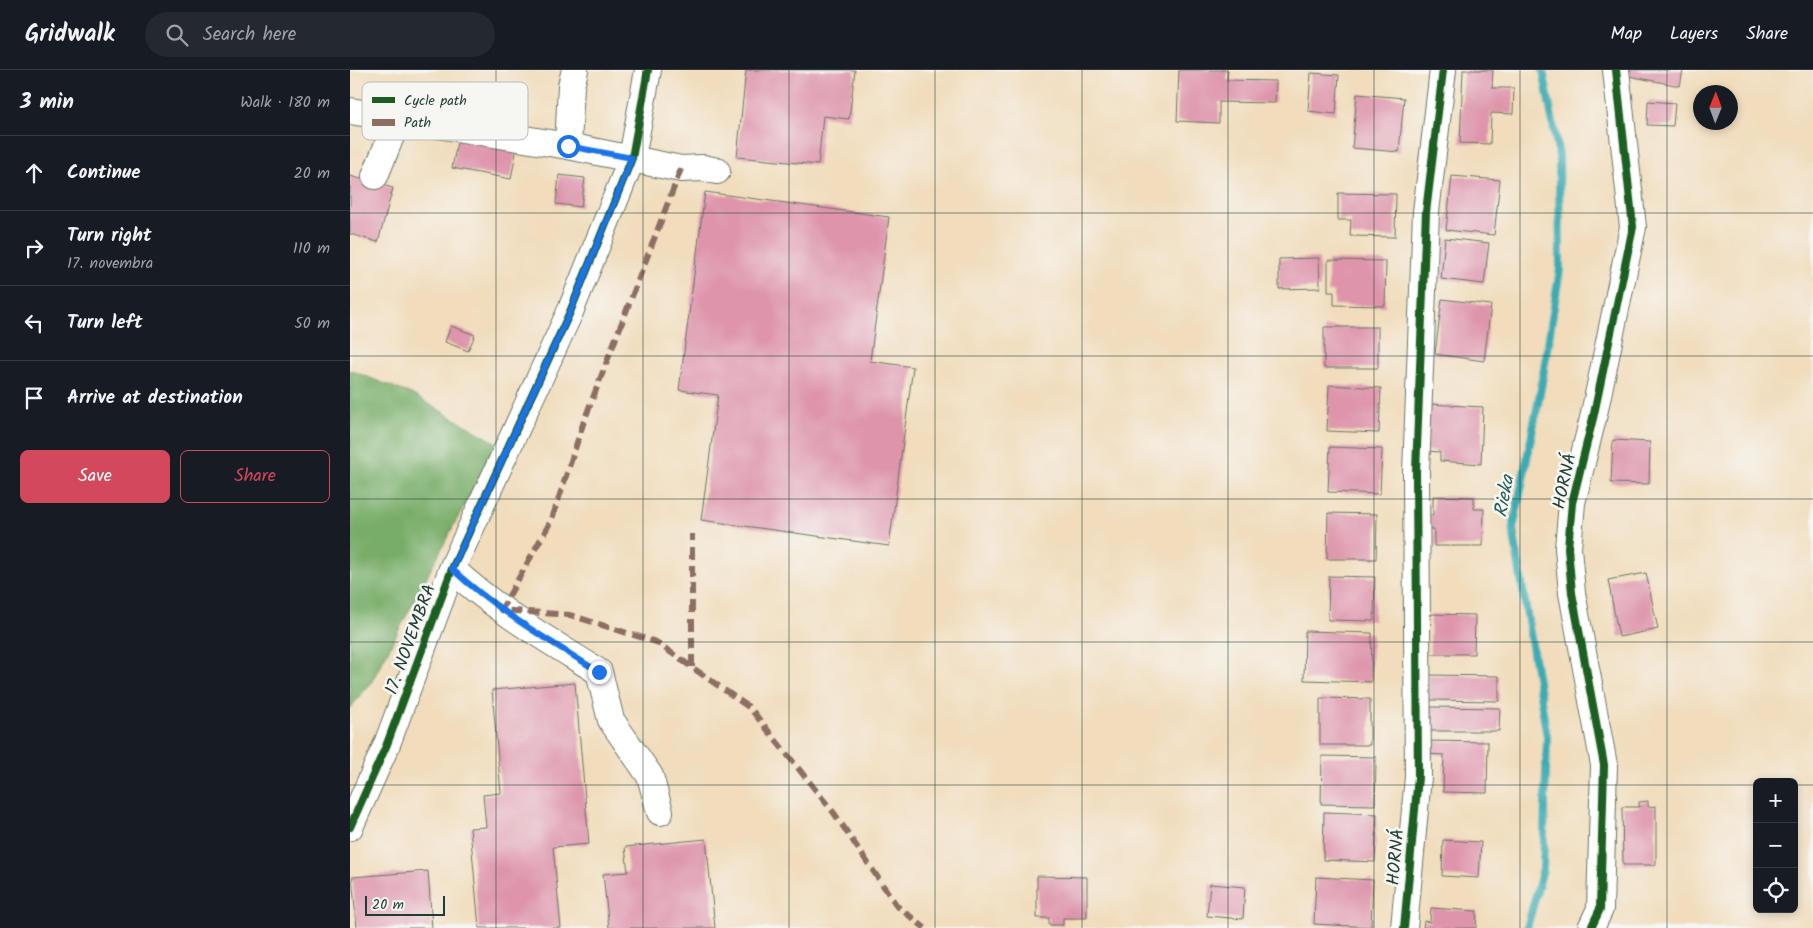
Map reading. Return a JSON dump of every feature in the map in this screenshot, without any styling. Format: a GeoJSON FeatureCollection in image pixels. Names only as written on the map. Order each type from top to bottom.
{"type":"FeatureCollection","features":[{"type":"Feature","properties":{"kind":"street"},"geometry":{"type":"LineString","coordinates":[[568,146],[571,86],[575,70]]}},
{"type":"Feature","properties":{"kind":"street","name":"17. NOVEMBRA"},"geometry":{"type":"LineString","coordinates":[[350,827],[387,744],[452,569],[570,312],[632,158],[648,70]]}},
{"type":"Feature","properties":{"kind":"street","name":"HORNÁ"},"geometry":{"type":"LineString","coordinates":[[1404,928],[1418,777],[1416,472],[1426,221],[1443,70]]}},
{"type":"Feature","properties":{"kind":"street","name":"HORNÁ"},"geometry":{"type":"LineString","coordinates":[[1591,928],[1600,908],[1604,765],[1572,594],[1568,548],[1572,503],[1594,414],[1633,227],[1616,70]]}},
{"type":"Feature","properties":{"kind":"street"},"geometry":{"type":"LineString","coordinates":[[375,176],[390,140]]}},
{"type":"Feature","properties":{"kind":"street"},"geometry":{"type":"LineString","coordinates":[[528,140],[632,158],[681,169],[703,168],[717,171]]}},
{"type":"Feature","properties":{"kind":"street"},"geometry":{"type":"LineString","coordinates":[[452,569],[472,588],[501,610],[599,672],[611,720],[650,776],[660,812]]}},
{"type":"Feature","properties":{"kind":"green space"},"geometry":{"type":"Polygon","coordinates":[[[350,370],[411,394],[497,443],[371,683],[350,708],[350,370]]]}},
{"type":"Feature","properties":{"kind":"building"},"geometry":{"type":"Polygon","coordinates":[[[746,70],[855,70],[849,119],[823,116],[818,165],[737,157],[746,70]]]}},
{"type":"Feature","properties":{"kind":"building"},"geometry":{"type":"Polygon","coordinates":[[[1179,70],[1228,70],[1227,80],[1276,81],[1275,103],[1219,102],[1219,123],[1177,121],[1179,70]]]}},
{"type":"Feature","properties":{"kind":"building"},"geometry":{"type":"Polygon","coordinates":[[[1463,70],[1493,70],[1492,88],[1514,88],[1513,114],[1491,113],[1490,144],[1460,143],[1463,70]]]}},
{"type":"Feature","properties":{"kind":"building"},"geometry":{"type":"Polygon","coordinates":[[[1630,70],[1683,70],[1680,86],[1629,76],[1630,70]]]}},
{"type":"Feature","properties":{"kind":"building"},"geometry":{"type":"Polygon","coordinates":[[[1311,73],[1339,75],[1336,114],[1308,111],[1311,73]]]}},
{"type":"Feature","properties":{"kind":"building"},"geometry":{"type":"Polygon","coordinates":[[[1357,94],[1404,98],[1399,152],[1352,148],[1357,94]]]}},
{"type":"Feature","properties":{"kind":"building"},"geometry":{"type":"Polygon","coordinates":[[[1648,101],[1675,103],[1673,126],[1647,125],[1648,101]]]}},
{"type":"Feature","properties":{"kind":"building"},"geometry":{"type":"Polygon","coordinates":[[[457,140],[476,140],[517,147],[511,179],[452,168],[457,140]]]}},
{"type":"Feature","properties":{"kind":"building"},"geometry":{"type":"Polygon","coordinates":[[[559,175],[585,178],[581,207],[556,204],[559,175]]]}},
{"type":"Feature","properties":{"kind":"building"},"geometry":{"type":"Polygon","coordinates":[[[350,176],[393,188],[378,242],[350,234],[350,176]]]}},
{"type":"Feature","properties":{"kind":"building"},"geometry":{"type":"Polygon","coordinates":[[[1452,176],[1500,180],[1494,235],[1446,230],[1452,176]]]}},
{"type":"Feature","properties":{"kind":"building"},"geometry":{"type":"Polygon","coordinates":[[[705,192],[889,217],[870,361],[913,367],[889,546],[701,520],[718,395],[679,390],[705,192]]]}},
{"type":"Feature","properties":{"kind":"building"},"geometry":{"type":"Polygon","coordinates":[[[1338,193],[1396,194],[1395,237],[1350,236],[1351,220],[1338,220],[1338,193]]]}},
{"type":"Feature","properties":{"kind":"building"},"geometry":{"type":"Polygon","coordinates":[[[1445,238],[1489,243],[1484,284],[1441,279],[1445,238]]]}},
{"type":"Feature","properties":{"kind":"building"},"geometry":{"type":"Polygon","coordinates":[[[1319,258],[1320,288],[1279,289],[1279,259],[1319,258]]]}},
{"type":"Feature","properties":{"kind":"building"},"geometry":{"type":"Polygon","coordinates":[[[1328,260],[1386,261],[1385,306],[1334,305],[1334,292],[1328,292],[1328,260]]]}},
{"type":"Feature","properties":{"kind":"building"},"geometry":{"type":"Polygon","coordinates":[[[1442,299],[1491,305],[1484,361],[1435,354],[1442,299]]]}},
{"type":"Feature","properties":{"kind":"building"},"geometry":{"type":"Polygon","coordinates":[[[451,326],[475,335],[468,351],[445,342],[451,326]]]}},
{"type":"Feature","properties":{"kind":"building"},"geometry":{"type":"Polygon","coordinates":[[[1324,327],[1378,327],[1378,368],[1324,368],[1324,327]]]}},
{"type":"Feature","properties":{"kind":"building"},"geometry":{"type":"Polygon","coordinates":[[[1329,385],[1381,388],[1379,433],[1327,431],[1329,385]]]}},
{"type":"Feature","properties":{"kind":"building"},"geometry":{"type":"Polygon","coordinates":[[[1429,404],[1483,407],[1481,464],[1440,461],[1440,452],[1427,451],[1429,404]]]}},
{"type":"Feature","properties":{"kind":"building"},"geometry":{"type":"Polygon","coordinates":[[[1613,440],[1650,442],[1649,484],[1611,483],[1613,440]]]}},
{"type":"Feature","properties":{"kind":"building"},"geometry":{"type":"Polygon","coordinates":[[[1330,447],[1382,449],[1380,494],[1328,492],[1330,447]]]}},
{"type":"Feature","properties":{"kind":"building"},"geometry":{"type":"Polygon","coordinates":[[[1433,496],[1474,497],[1474,509],[1484,509],[1483,546],[1434,546],[1434,529],[1429,529],[1429,515],[1433,515],[1433,496]]]}},
{"type":"Feature","properties":{"kind":"building"},"geometry":{"type":"Polygon","coordinates":[[[1328,513],[1377,514],[1376,559],[1327,559],[1328,513]]]}},
{"type":"Feature","properties":{"kind":"building"},"geometry":{"type":"Polygon","coordinates":[[[1646,573],[1658,629],[1619,637],[1608,580],[1646,573]]]}},
{"type":"Feature","properties":{"kind":"building"},"geometry":{"type":"Polygon","coordinates":[[[1329,576],[1375,577],[1374,621],[1328,620],[1329,576]]]}},
{"type":"Feature","properties":{"kind":"building"},"geometry":{"type":"Polygon","coordinates":[[[1431,614],[1475,615],[1474,654],[1430,654],[1431,614]]]}},
{"type":"Feature","properties":{"kind":"building"},"geometry":{"type":"Polygon","coordinates":[[[1305,631],[1372,633],[1371,682],[1304,680],[1305,631]]]}},
{"type":"Feature","properties":{"kind":"building"},"geometry":{"type":"Polygon","coordinates":[[[1429,675],[1499,676],[1499,701],[1428,700],[1429,675]]]}},
{"type":"Feature","properties":{"kind":"building"},"geometry":{"type":"Polygon","coordinates":[[[575,683],[589,844],[553,847],[561,928],[479,928],[470,828],[486,827],[483,795],[501,793],[492,690],[575,683]]]}},
{"type":"Feature","properties":{"kind":"building"},"geometry":{"type":"Polygon","coordinates":[[[1320,698],[1370,699],[1370,745],[1320,745],[1320,698]]]}},
{"type":"Feature","properties":{"kind":"building"},"geometry":{"type":"Polygon","coordinates":[[[1431,707],[1500,708],[1499,731],[1430,731],[1431,707]]]}},
{"type":"Feature","properties":{"kind":"building"},"geometry":{"type":"Polygon","coordinates":[[[1426,741],[1488,742],[1487,793],[1443,792],[1444,755],[1425,754],[1426,741]]]}},
{"type":"Feature","properties":{"kind":"building"},"geometry":{"type":"Polygon","coordinates":[[[1322,756],[1376,757],[1375,805],[1321,804],[1322,756]]]}},
{"type":"Feature","properties":{"kind":"building"},"geometry":{"type":"Polygon","coordinates":[[[1648,801],[1648,807],[1656,806],[1656,865],[1623,865],[1622,807],[1639,807],[1639,802],[1648,801]]]}},
{"type":"Feature","properties":{"kind":"building"},"geometry":{"type":"Polygon","coordinates":[[[1324,812],[1377,814],[1375,862],[1323,860],[1324,812]]]}},
{"type":"Feature","properties":{"kind":"building"},"geometry":{"type":"Polygon","coordinates":[[[706,839],[715,928],[609,928],[603,874],[628,872],[625,847],[706,839]]]}},
{"type":"Feature","properties":{"kind":"building"},"geometry":{"type":"Polygon","coordinates":[[[1443,840],[1481,842],[1479,878],[1442,876],[1443,840]]]}},
{"type":"Feature","properties":{"kind":"building"},"geometry":{"type":"Polygon","coordinates":[[[428,871],[432,928],[357,928],[352,877],[428,871]]]}},
{"type":"Feature","properties":{"kind":"building"},"geometry":{"type":"Polygon","coordinates":[[[1037,876],[1087,877],[1087,918],[1063,918],[1063,925],[1049,925],[1049,918],[1037,918],[1037,876]]]}},
{"type":"Feature","properties":{"kind":"building"},"geometry":{"type":"Polygon","coordinates":[[[1316,877],[1373,880],[1371,927],[1314,924],[1316,877]]]}},
{"type":"Feature","properties":{"kind":"building"},"geometry":{"type":"Polygon","coordinates":[[[1210,884],[1245,887],[1243,919],[1207,916],[1210,884]]]}},
{"type":"Feature","properties":{"kind":"building"},"geometry":{"type":"Polygon","coordinates":[[[1431,908],[1477,911],[1476,928],[1423,928],[1424,921],[1430,922],[1431,908]]]}},
{"type":"Feature","properties":{"kind":"waterway","name":"Rieka"},"geometry":{"type":"LineString","coordinates":[[1527,928],[1543,869],[1547,737],[1513,529],[1541,388],[1560,269],[1559,156],[1543,70]]}},
{"type":"Feature","properties":{"kind":"marked path"},"geometry":{"type":"LineString","coordinates":[[681,169],[584,421],[552,519],[501,610],[570,615],[656,642],[750,708],[834,813],[897,906],[925,928]]}},
{"type":"Feature","properties":{"kind":"marked path"},"geometry":{"type":"LineString","coordinates":[[692,534],[692,667]]}},
{"type":"Feature","properties":{"kind":"cycle path"},"geometry":{"type":"LineString","coordinates":[[350,827],[387,744],[452,569],[570,312],[632,158],[648,70]]}},
{"type":"Feature","properties":{"kind":"cycle path"},"geometry":{"type":"LineString","coordinates":[[1404,928],[1418,777],[1416,472],[1426,212],[1443,70]]}},
{"type":"Feature","properties":{"kind":"cycle path"},"geometry":{"type":"LineString","coordinates":[[1591,928],[1600,909],[1604,765],[1572,593],[1568,548],[1572,503],[1594,414],[1633,227],[1616,70]]}},
{"type":"Feature","properties":{"kind":"route"},"geometry":{"type":"LineString","coordinates":[[568,146],[632,158],[570,312],[452,569],[472,588],[501,610],[599,672]]}}]}
